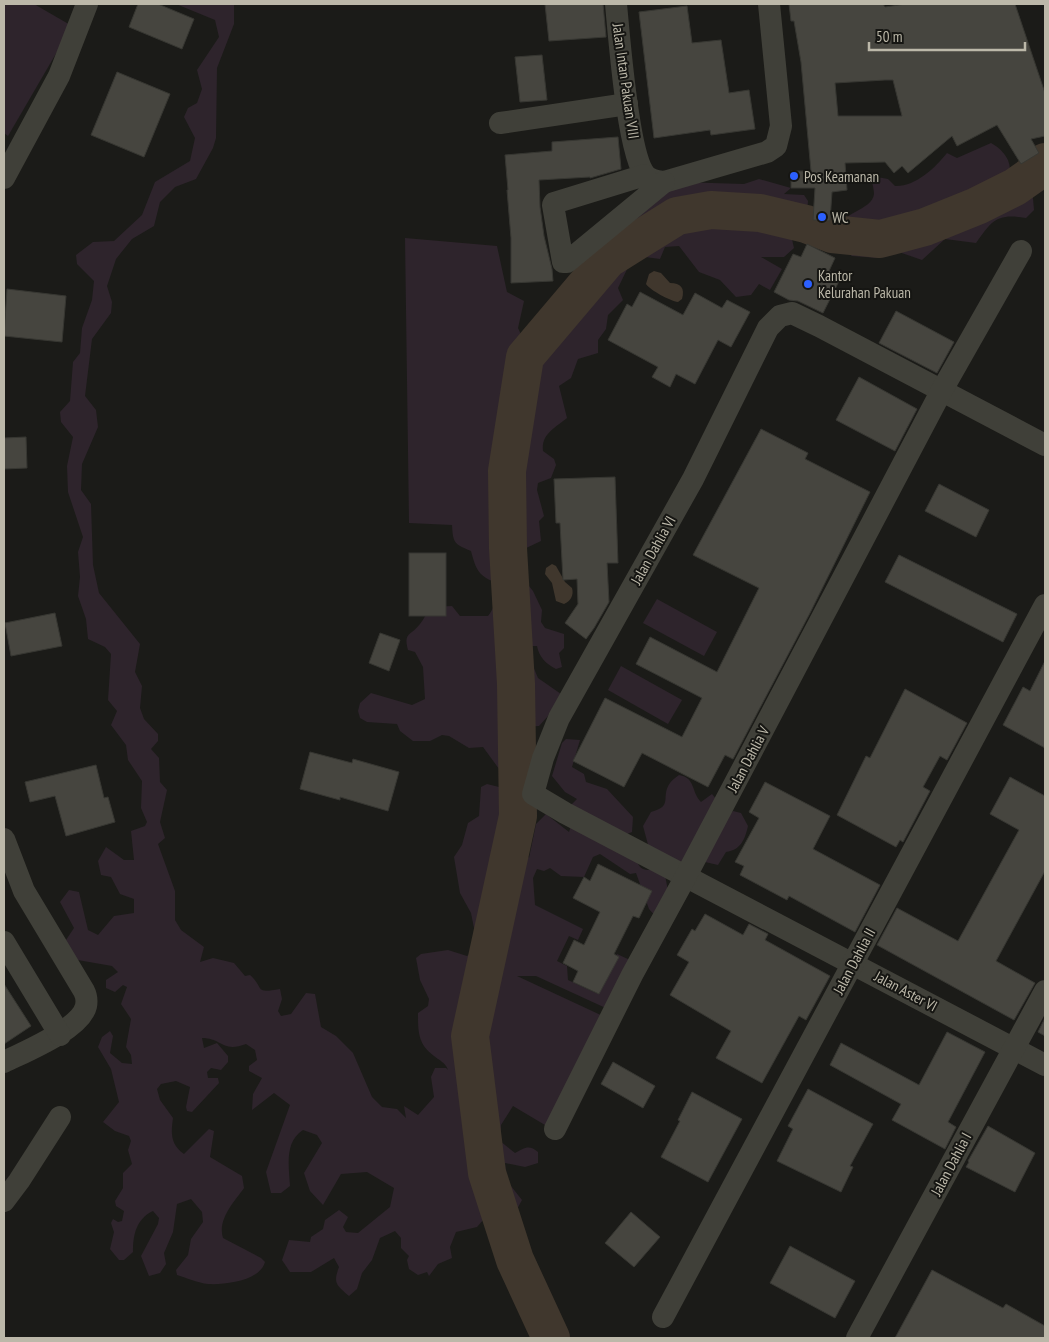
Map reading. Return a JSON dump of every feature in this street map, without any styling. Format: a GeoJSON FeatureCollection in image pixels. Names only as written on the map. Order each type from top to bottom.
{"type":"FeatureCollection","features":[{"type":"Feature","properties":{"kind":"street"},"geometry":{"type":"LineString","coordinates":[[4,178],[59,76],[88,4]]}},
{"type":"Feature","properties":{"kind":"street","name":"Jalan Intan Pakuan VIII"},"geometry":{"type":"LineString","coordinates":[[616,4],[627,104],[636,153],[654,178]]}},
{"type":"Feature","properties":{"kind":"street"},"geometry":{"type":"LineString","coordinates":[[654,178],[567,262],[563,262],[554,203],[654,178],[767,152],[776,146],[781,126],[769,4]]}},
{"type":"Feature","properties":{"kind":"street"},"geometry":{"type":"LineString","coordinates":[[500,123],[627,104]]}},
{"type":"Feature","properties":{"kind":"street","name":"Jalan Dahlia V"},"geometry":{"type":"LineString","coordinates":[[555,1129],[632,974],[686,876],[942,390],[1021,251]]}},
{"type":"Feature","properties":{"kind":"street","name":"Jalan Dahlia VI"},"geometry":{"type":"LineString","coordinates":[[686,876],[533,794],[543,758],[559,718],[693,480],[768,328],[780,316],[792,314],[819,326],[942,390]]}},
{"type":"Feature","properties":{"kind":"street"},"geometry":{"type":"LineString","coordinates":[[942,390],[1045,445]]}},
{"type":"Feature","properties":{"kind":"street","name":"Jalan Dahlia II"},"geometry":{"type":"LineString","coordinates":[[663,1317],[1045,605]]}},
{"type":"Feature","properties":{"kind":"street"},"geometry":{"type":"LineString","coordinates":[[4,839],[24,892],[87,997],[86,1007],[82,1014],[60,1035],[4,1062]]}},
{"type":"Feature","properties":{"kind":"street","name":"Jalan Aster VI"},"geometry":{"type":"LineString","coordinates":[[686,876],[1045,1065]]}},
{"type":"Feature","properties":{"kind":"street"},"geometry":{"type":"LineString","coordinates":[[4,942],[60,1035]]}},
{"type":"Feature","properties":{"kind":"street","name":"Jalan Dahlia I"},"geometry":{"type":"LineString","coordinates":[[857,1338],[1045,991]]}},
{"type":"Feature","properties":{"kind":"street"},"geometry":{"type":"LineString","coordinates":[[4,1201],[60,1117]]}},
{"type":"Feature","properties":{"kind":"shaded area"},"geometry":{"type":"Polygon","coordinates":[[[4,4],[34,4],[72,26],[8,136],[4,133],[4,4]]]}},
{"type":"Feature","properties":{"kind":"shaded area"},"geometry":{"type":"Polygon","coordinates":[[[176,4],[234,4],[234,24],[217,68],[216,138],[213,148],[196,179],[175,187],[160,202],[154,226],[132,239],[116,259],[107,286],[112,302],[111,313],[92,339],[85,396],[96,410],[98,427],[82,464],[81,490],[91,504],[93,565],[99,593],[140,644],[135,672],[142,686],[140,708],[144,719],[158,734],[158,741],[151,749],[159,758],[160,782],[167,790],[160,822],[165,838],[158,844],[175,891],[175,920],[181,930],[204,947],[200,962],[213,958],[234,963],[245,976],[250,975],[260,989],[266,991],[280,989],[282,999],[278,1011],[281,1016],[291,1014],[306,993],[315,994],[321,1027],[336,1036],[353,1053],[372,1097],[382,1107],[397,1109],[406,1118],[404,1106],[418,1115],[434,1097],[431,1077],[435,1068],[446,1068],[448,1070],[444,1064],[425,1047],[420,1037],[418,1013],[428,1006],[429,999],[420,980],[416,958],[421,954],[448,950],[467,956],[478,948],[471,913],[460,893],[454,857],[462,845],[468,823],[479,816],[481,787],[487,784],[499,787],[515,805],[527,810],[530,835],[526,853],[529,858],[536,824],[546,814],[569,832],[573,820],[567,809],[577,799],[565,792],[552,776],[562,743],[566,739],[580,740],[572,767],[584,774],[586,782],[607,789],[633,817],[632,832],[613,840],[629,852],[643,869],[660,870],[665,875],[668,891],[658,919],[649,909],[636,873],[630,874],[600,854],[593,857],[584,877],[561,876],[550,868],[544,871],[537,869],[533,878],[535,905],[583,929],[578,940],[569,936],[557,961],[567,966],[568,980],[596,993],[617,954],[630,960],[610,1010],[536,976],[517,976],[605,1017],[550,1128],[513,1106],[501,1125],[500,1141],[515,1153],[529,1147],[538,1152],[538,1163],[525,1167],[505,1163],[507,1181],[522,1200],[516,1211],[518,1217],[489,1204],[487,1183],[477,1171],[474,1159],[471,1173],[485,1191],[484,1219],[477,1227],[456,1232],[450,1247],[452,1258],[438,1264],[429,1276],[427,1272],[418,1275],[409,1269],[407,1260],[409,1256],[401,1248],[401,1238],[395,1231],[380,1238],[372,1260],[362,1273],[357,1289],[349,1296],[337,1283],[336,1277],[339,1267],[334,1258],[311,1272],[290,1272],[282,1260],[289,1240],[310,1242],[311,1237],[323,1229],[325,1220],[339,1210],[348,1217],[343,1227],[346,1232],[358,1233],[390,1207],[394,1188],[367,1172],[341,1174],[323,1205],[310,1191],[304,1173],[322,1143],[317,1135],[303,1130],[297,1135],[290,1148],[290,1186],[281,1193],[271,1193],[266,1172],[290,1105],[274,1093],[252,1110],[253,1094],[262,1078],[249,1071],[249,1066],[257,1060],[255,1050],[246,1044],[232,1047],[214,1040],[202,1038],[204,1048],[217,1043],[228,1056],[228,1062],[221,1070],[211,1068],[207,1072],[208,1078],[218,1078],[219,1083],[192,1112],[187,1111],[186,1107],[190,1087],[176,1081],[161,1084],[157,1089],[160,1100],[173,1118],[172,1138],[179,1150],[184,1154],[209,1129],[214,1131],[210,1157],[242,1176],[244,1188],[228,1211],[222,1224],[223,1238],[261,1258],[265,1262],[262,1268],[249,1278],[223,1284],[196,1282],[177,1275],[176,1270],[188,1255],[191,1239],[203,1222],[202,1212],[191,1199],[177,1204],[173,1232],[164,1253],[166,1264],[160,1273],[149,1276],[141,1256],[158,1224],[159,1218],[153,1211],[147,1214],[139,1223],[135,1234],[133,1252],[124,1260],[119,1260],[110,1249],[114,1232],[111,1223],[113,1219],[118,1222],[122,1221],[124,1211],[116,1206],[115,1201],[123,1188],[123,1173],[132,1164],[128,1150],[131,1141],[129,1136],[115,1131],[103,1122],[119,1102],[111,1069],[98,1047],[102,1037],[110,1031],[113,1036],[110,1053],[122,1063],[132,1064],[131,1055],[126,1047],[131,1019],[121,1004],[127,987],[123,985],[115,992],[106,988],[106,980],[118,972],[112,966],[72,959],[66,940],[74,928],[60,902],[69,890],[79,892],[88,930],[98,935],[114,916],[134,913],[134,899],[120,894],[111,877],[101,875],[98,861],[106,847],[124,860],[134,860],[131,831],[145,826],[147,822],[141,808],[142,781],[128,760],[126,745],[111,725],[117,711],[108,700],[111,654],[105,647],[88,639],[86,619],[78,596],[80,577],[78,552],[83,537],[68,492],[67,466],[73,437],[61,422],[60,412],[70,401],[73,362],[80,353],[82,328],[92,300],[94,281],[77,264],[76,255],[93,242],[114,241],[142,215],[155,182],[190,161],[195,138],[184,117],[188,108],[197,103],[202,89],[197,70],[219,37],[215,20],[176,4]]]}},
{"type":"Feature","properties":{"kind":"shaded area"},"geometry":{"type":"Polygon","coordinates":[[[991,143],[999,148],[1008,160],[1010,168],[1008,175],[998,187],[1000,191],[1007,195],[1025,187],[1032,187],[1034,210],[1026,218],[1008,217],[996,220],[986,229],[976,243],[945,239],[922,260],[896,251],[878,258],[852,256],[841,247],[839,231],[841,224],[850,215],[872,200],[874,194],[872,182],[877,177],[888,179],[895,186],[910,183],[924,176],[947,153],[957,158],[991,143]]]}},
{"type":"Feature","properties":{"kind":"shaded area"},"geometry":{"type":"Polygon","coordinates":[[[759,179],[791,188],[784,194],[804,195],[808,201],[806,224],[793,228],[791,235],[794,248],[784,257],[761,257],[782,269],[770,290],[759,284],[751,295],[736,297],[720,280],[699,272],[679,246],[665,247],[660,259],[638,256],[632,259],[618,288],[623,300],[608,315],[606,329],[598,340],[598,353],[578,359],[571,378],[559,386],[567,418],[550,432],[544,440],[543,451],[554,459],[556,465],[551,478],[538,483],[537,490],[544,516],[539,521],[541,541],[522,550],[518,562],[520,575],[533,591],[542,610],[541,622],[545,628],[564,634],[564,648],[559,653],[562,667],[556,669],[546,662],[539,654],[537,646],[530,646],[527,652],[538,678],[561,694],[548,716],[539,726],[521,727],[520,733],[531,765],[524,767],[514,763],[509,775],[502,773],[483,747],[469,748],[449,736],[442,735],[430,741],[413,741],[400,731],[397,724],[367,722],[360,718],[358,711],[360,703],[371,693],[412,705],[425,699],[423,667],[415,652],[408,650],[406,640],[417,628],[431,607],[452,606],[460,616],[488,616],[495,605],[498,592],[498,583],[486,578],[479,572],[471,551],[455,542],[452,525],[409,523],[405,238],[497,246],[507,292],[524,301],[518,328],[526,345],[540,327],[558,315],[564,282],[583,260],[679,182],[744,184],[759,179]]]}},
{"type":"Feature","properties":{"kind":"shaded area"},"geometry":{"type":"Polygon","coordinates":[[[654,271],[661,273],[670,283],[681,287],[683,292],[682,299],[678,302],[670,300],[646,284],[649,274],[654,271]]]}},
{"type":"Feature","properties":{"kind":"shaded area"},"geometry":{"type":"Polygon","coordinates":[[[552,564],[556,566],[565,582],[572,588],[571,598],[564,604],[556,601],[552,583],[545,574],[546,568],[552,564]]]}},
{"type":"Feature","properties":{"kind":"shaded area"},"geometry":{"type":"Polygon","coordinates":[[[657,599],[717,632],[704,656],[643,623],[657,599]]]}},
{"type":"Feature","properties":{"kind":"shaded area"},"geometry":{"type":"Polygon","coordinates":[[[621,666],[682,700],[668,724],[608,690],[621,666]]]}},
{"type":"Feature","properties":{"kind":"shaded area"},"geometry":{"type":"Polygon","coordinates":[[[679,775],[691,782],[701,802],[712,794],[717,800],[712,829],[733,811],[741,813],[748,826],[742,843],[735,849],[726,852],[718,865],[705,862],[686,867],[650,852],[643,826],[651,812],[662,807],[667,788],[679,775]]]}},
{"type":"Feature","properties":{"kind":"building"},"geometry":{"type":"Polygon","coordinates":[[[138,4],[158,4],[194,19],[182,49],[129,27],[138,4]]]}},
{"type":"Feature","properties":{"kind":"building"},"geometry":{"type":"Polygon","coordinates":[[[545,4],[603,4],[606,37],[549,41],[545,4]]]}},
{"type":"Feature","properties":{"kind":"building"},"geometry":{"type":"Polygon","coordinates":[[[789,4],[883,4],[885,7],[906,4],[1015,4],[1045,93],[1045,136],[1031,139],[1039,153],[1021,164],[997,125],[957,146],[952,136],[908,173],[902,166],[894,173],[885,162],[845,163],[847,190],[832,192],[830,221],[813,220],[815,188],[791,188],[791,171],[811,171],[801,62],[794,21],[791,21],[789,4]],[[893,80],[835,83],[838,116],[902,116],[893,80]]]}},
{"type":"Feature","properties":{"kind":"building"},"geometry":{"type":"Polygon","coordinates":[[[687,6],[692,43],[721,40],[729,93],[749,90],[755,129],[711,135],[710,130],[654,138],[639,12],[687,6]]]}},
{"type":"Feature","properties":{"kind":"building"},"geometry":{"type":"Polygon","coordinates":[[[542,55],[547,100],[520,102],[515,57],[542,55]]]}},
{"type":"Feature","properties":{"kind":"building"},"geometry":{"type":"Polygon","coordinates":[[[117,72],[170,94],[144,157],[91,135],[117,72]]]}},
{"type":"Feature","properties":{"kind":"building"},"geometry":{"type":"Polygon","coordinates":[[[618,137],[621,169],[590,178],[539,180],[544,236],[553,281],[511,283],[511,238],[505,155],[552,151],[552,142],[618,137]]]}},
{"type":"Feature","properties":{"kind":"building","name":"Kantor Kelurahan Pakuan"},"geometry":{"type":"Polygon","coordinates":[[[807,244],[835,258],[829,271],[841,277],[823,313],[774,292],[793,254],[801,257],[807,244]]]}},
{"type":"Feature","properties":{"kind":"building"},"geometry":{"type":"Polygon","coordinates":[[[7,289],[66,296],[62,342],[4,336],[7,289]]]}},
{"type":"Feature","properties":{"kind":"building"},"geometry":{"type":"Polygon","coordinates":[[[640,292],[683,315],[695,293],[722,308],[727,300],[750,312],[731,347],[718,340],[695,384],[676,374],[670,387],[652,377],[658,367],[608,340],[627,304],[632,307],[640,292]]]}},
{"type":"Feature","properties":{"kind":"building"},"geometry":{"type":"Polygon","coordinates":[[[896,311],[954,342],[937,373],[879,343],[896,311]]]}},
{"type":"Feature","properties":{"kind":"building"},"geometry":{"type":"Polygon","coordinates":[[[859,377],[917,409],[895,451],[836,420],[859,377]]]}},
{"type":"Feature","properties":{"kind":"building"},"geometry":{"type":"Polygon","coordinates":[[[761,429],[808,453],[805,459],[870,492],[810,613],[733,759],[725,755],[708,787],[642,753],[624,787],[573,761],[605,698],[682,737],[702,698],[636,664],[650,637],[717,672],[759,588],[693,555],[761,429]]]}},
{"type":"Feature","properties":{"kind":"building"},"geometry":{"type":"Polygon","coordinates":[[[26,437],[27,468],[4,469],[4,438],[26,437]]]}},
{"type":"Feature","properties":{"kind":"building"},"geometry":{"type":"Polygon","coordinates":[[[615,477],[618,563],[607,563],[609,602],[586,639],[565,623],[578,604],[577,579],[563,580],[560,523],[556,523],[554,479],[615,477]]]}},
{"type":"Feature","properties":{"kind":"building"},"geometry":{"type":"Polygon","coordinates":[[[939,484],[989,510],[976,537],[925,511],[939,484]]]}},
{"type":"Feature","properties":{"kind":"building"},"geometry":{"type":"Polygon","coordinates":[[[409,553],[446,553],[446,616],[409,616],[409,553]]]}},
{"type":"Feature","properties":{"kind":"building"},"geometry":{"type":"Polygon","coordinates":[[[899,555],[1017,614],[1003,642],[885,582],[899,555]]]}},
{"type":"Feature","properties":{"kind":"building"},"geometry":{"type":"Polygon","coordinates":[[[55,613],[62,646],[11,656],[5,623],[55,613]]]}},
{"type":"Feature","properties":{"kind":"building"},"geometry":{"type":"Polygon","coordinates":[[[380,633],[400,640],[389,671],[369,663],[380,633]]]}},
{"type":"Feature","properties":{"kind":"building"},"geometry":{"type":"Polygon","coordinates":[[[1045,661],[1045,748],[1003,725],[1023,687],[1030,691],[1045,661]]]}},
{"type":"Feature","properties":{"kind":"building"},"geometry":{"type":"Polygon","coordinates":[[[905,689],[967,723],[947,760],[940,756],[923,787],[930,791],[903,842],[900,840],[896,847],[837,815],[866,756],[870,758],[905,689]]]}},
{"type":"Feature","properties":{"kind":"building"},"geometry":{"type":"Polygon","coordinates":[[[310,752],[352,763],[353,759],[399,772],[388,811],[340,797],[340,800],[300,789],[310,752]]]}},
{"type":"Feature","properties":{"kind":"building"},"geometry":{"type":"Polygon","coordinates":[[[96,765],[104,798],[108,797],[115,822],[66,836],[55,796],[30,802],[25,782],[96,765]]]}},
{"type":"Feature","properties":{"kind":"building"},"geometry":{"type":"Polygon","coordinates":[[[1010,777],[1045,796],[1045,871],[996,961],[1035,983],[1014,1020],[877,945],[897,908],[958,941],[1019,830],[990,814],[1010,777]]]}},
{"type":"Feature","properties":{"kind":"building"},"geometry":{"type":"Polygon","coordinates":[[[765,782],[830,816],[813,849],[880,885],[855,932],[789,896],[787,900],[740,875],[744,866],[735,862],[759,818],[749,812],[765,782]]]}},
{"type":"Feature","properties":{"kind":"building"},"geometry":{"type":"Polygon","coordinates":[[[598,864],[652,891],[639,918],[633,916],[614,954],[619,957],[599,994],[573,982],[578,971],[563,963],[574,940],[584,945],[600,912],[573,898],[584,877],[590,881],[598,864]]]}},
{"type":"Feature","properties":{"kind":"building"},"geometry":{"type":"Polygon","coordinates":[[[705,914],[743,935],[749,924],[768,934],[765,940],[830,976],[806,1020],[799,1016],[762,1083],[716,1058],[731,1031],[670,995],[689,962],[677,955],[692,929],[695,931],[705,914]]]}},
{"type":"Feature","properties":{"kind":"building"},"geometry":{"type":"Polygon","coordinates":[[[4,984],[31,1026],[4,1044],[4,984]]]}},
{"type":"Feature","properties":{"kind":"building"},"geometry":{"type":"Polygon","coordinates":[[[1045,1018],[1045,1036],[1038,1032],[1045,1018]]]}},
{"type":"Feature","properties":{"kind":"building"},"geometry":{"type":"Polygon","coordinates":[[[947,1032],[985,1052],[948,1122],[956,1127],[945,1149],[892,1120],[901,1104],[830,1065],[841,1043],[919,1085],[947,1032]]]}},
{"type":"Feature","properties":{"kind":"building"},"geometry":{"type":"Polygon","coordinates":[[[613,1062],[655,1086],[643,1108],[601,1084],[613,1062]]]}},
{"type":"Feature","properties":{"kind":"building"},"geometry":{"type":"Polygon","coordinates":[[[808,1089],[873,1124],[850,1166],[853,1167],[841,1192],[777,1161],[793,1129],[788,1126],[808,1089]]]}},
{"type":"Feature","properties":{"kind":"building"},"geometry":{"type":"Polygon","coordinates":[[[692,1092],[742,1119],[708,1182],[661,1157],[680,1121],[678,1120],[692,1092]]]}},
{"type":"Feature","properties":{"kind":"building"},"geometry":{"type":"Polygon","coordinates":[[[988,1126],[1035,1153],[1015,1192],[966,1167],[988,1126]]]}},
{"type":"Feature","properties":{"kind":"building"},"geometry":{"type":"Polygon","coordinates":[[[631,1212],[660,1237],[634,1267],[605,1243],[631,1212]]]}},
{"type":"Feature","properties":{"kind":"building"},"geometry":{"type":"Polygon","coordinates":[[[790,1246],[855,1281],[835,1318],[770,1283],[790,1246]]]}},
{"type":"Feature","properties":{"kind":"building"},"geometry":{"type":"Polygon","coordinates":[[[932,1270],[1003,1308],[1006,1304],[1045,1326],[1045,1338],[895,1338],[932,1270]]]}},
{"type":"Feature","properties":{"kind":"waterway"},"geometry":{"type":"LineString","coordinates":[[551,1338],[515,1260],[487,1173],[470,1036],[518,816],[516,684],[508,548],[507,471],[525,357],[608,259],[677,216],[711,210],[760,213],[806,224],[832,234],[880,239],[925,227],[977,206],[1015,187],[1042,168],[1045,162]]}},
{"type":"Feature","properties":{"kind":"place","name":"Pos Keamanan"},"geometry":{"type":"Point","coordinates":[794,176]}},
{"type":"Feature","properties":{"kind":"place","name":"WC"},"geometry":{"type":"Point","coordinates":[822,217]}},
{"type":"Feature","properties":{"kind":"place","name":"Kantor Kelurahan Pakuan"},"geometry":{"type":"Point","coordinates":[808,284]}}]}
